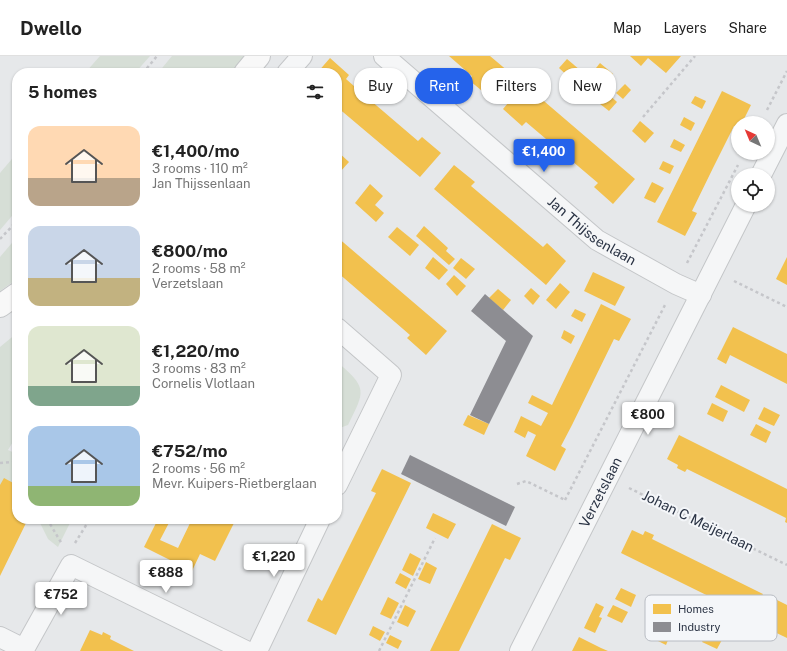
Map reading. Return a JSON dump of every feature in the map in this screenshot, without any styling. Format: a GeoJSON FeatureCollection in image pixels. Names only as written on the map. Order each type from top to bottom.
{"type":"FeatureCollection","features":[{"type":"Feature","properties":{"kind":"main road"},"geometry":{"type":"LineString","coordinates":[[249,68],[259,56]]}},
{"type":"Feature","properties":{"kind":"main road"},"geometry":{"type":"LineString","coordinates":[[0,306],[12,298]]}},
{"type":"Feature","properties":{"kind":"street"},"geometry":{"type":"LineString","coordinates":[[291,68],[302,56]]}},
{"type":"Feature","properties":{"kind":"street","name":"Jan Thijssenlaan"},"geometry":{"type":"LineString","coordinates":[[384,56],[597,240],[676,284],[701,296]]}},
{"type":"Feature","properties":{"kind":"street"},"geometry":{"type":"LineString","coordinates":[[765,168],[787,124]]}},
{"type":"Feature","properties":{"kind":"street","name":"Verzetslaan"},"geometry":{"type":"LineString","coordinates":[[520,651],[742,212]]}},
{"type":"Feature","properties":{"kind":"street"},"geometry":{"type":"LineString","coordinates":[[342,332],[391,375],[342,475]]}},
{"type":"Feature","properties":{"kind":"street"},"geometry":{"type":"LineString","coordinates":[[257,651],[318,524]]}},
{"type":"Feature","properties":{"kind":"street"},"geometry":{"type":"LineString","coordinates":[[0,637],[23,650],[71,566],[246,651]]}},
{"type":"Feature","properties":{"kind":"path"},"geometry":{"type":"LineString","coordinates":[[147,68],[157,56]]}},
{"type":"Feature","properties":{"kind":"path"},"geometry":{"type":"LineString","coordinates":[[643,117],[695,56]]}},
{"type":"Feature","properties":{"kind":"path"},"geometry":{"type":"LineString","coordinates":[[763,116],[787,71]]}},
{"type":"Feature","properties":{"kind":"path"},"geometry":{"type":"LineString","coordinates":[[565,500],[741,160]]}},
{"type":"Feature","properties":{"kind":"path"},"geometry":{"type":"LineString","coordinates":[[0,240],[12,227]]}},
{"type":"Feature","properties":{"kind":"path"},"geometry":{"type":"LineString","coordinates":[[713,270],[787,307]]}},
{"type":"Feature","properties":{"kind":"path"},"geometry":{"type":"LineString","coordinates":[[0,463],[12,462]]}},
{"type":"Feature","properties":{"kind":"path","name":"Johan C Meijerlaan"},"geometry":{"type":"LineString","coordinates":[[609,478],[787,565]]}},
{"type":"Feature","properties":{"kind":"path"},"geometry":{"type":"LineString","coordinates":[[517,484],[526,481],[591,513]]}},
{"type":"Feature","properties":{"kind":"path"},"geometry":{"type":"LineString","coordinates":[[50,524],[59,538],[71,566]]}},
{"type":"Feature","properties":{"kind":"path"},"geometry":{"type":"LineString","coordinates":[[380,651],[435,538]]}},
{"type":"Feature","properties":{"kind":"shaded area"},"geometry":{"type":"Polygon","coordinates":[[[100,56],[150,56],[139,68],[89,68],[100,56]]]}},
{"type":"Feature","properties":{"kind":"shaded area"},"geometry":{"type":"Polygon","coordinates":[[[172,56],[245,56],[235,68],[162,68],[172,56]]]}},
{"type":"Feature","properties":{"kind":"shaded area"},"geometry":{"type":"Polygon","coordinates":[[[12,159],[12,216],[0,230],[0,173],[12,159]]]}},
{"type":"Feature","properties":{"kind":"shaded area"},"geometry":{"type":"Polygon","coordinates":[[[12,243],[12,283],[0,291],[0,257],[12,243]]]}},
{"type":"Feature","properties":{"kind":"shaded area"},"geometry":{"type":"Polygon","coordinates":[[[12,337],[12,443],[8,450],[12,452],[12,498],[0,493],[0,347],[12,337]]]}},
{"type":"Feature","properties":{"kind":"shaded area"},"geometry":{"type":"Polygon","coordinates":[[[342,366],[359,384],[360,390],[358,404],[348,425],[342,427],[342,366]]]}},
{"type":"Feature","properties":{"kind":"shaded area"},"geometry":{"type":"Polygon","coordinates":[[[40,524],[70,524],[58,547],[48,539],[40,524]]]}},
{"type":"Feature","properties":{"kind":"building: Homes"},"geometry":{"type":"Polygon","coordinates":[[[449,56],[490,56],[504,68],[481,68],[481,90],[473,83],[473,68],[463,68],[449,56]]]}},
{"type":"Feature","properties":{"kind":"building: Homes"},"geometry":{"type":"Polygon","coordinates":[[[630,56],[681,56],[666,73],[648,58],[641,66],[630,56]]]}},
{"type":"Feature","properties":{"kind":"building: Homes"},"geometry":{"type":"Polygon","coordinates":[[[330,58],[341,68],[321,68],[330,58]]]}},
{"type":"Feature","properties":{"kind":"building: Homes"},"geometry":{"type":"Polygon","coordinates":[[[567,59],[578,68],[559,68],[567,59]]]}},
{"type":"Feature","properties":{"kind":"building: Homes"},"geometry":{"type":"Polygon","coordinates":[[[600,63],[606,68],[596,68],[600,63]]]}},
{"type":"Feature","properties":{"kind":"building: Homes"},"geometry":{"type":"Polygon","coordinates":[[[342,69],[349,75],[346,79],[354,86],[354,104],[375,104],[418,141],[422,137],[441,153],[420,177],[342,111],[342,69]]]}},
{"type":"Feature","properties":{"kind":"building: Homes"},"geometry":{"type":"Polygon","coordinates":[[[625,84],[631,90],[623,99],[616,93],[625,84]]]}},
{"type":"Feature","properties":{"kind":"building: Homes"},"geometry":{"type":"Polygon","coordinates":[[[722,91],[751,105],[746,116],[731,116],[731,132],[692,211],[697,213],[685,236],[657,222],[722,91]]]}},
{"type":"Feature","properties":{"kind":"building: Homes"},"geometry":{"type":"Polygon","coordinates":[[[695,96],[706,101],[702,109],[691,103],[695,96]]]}},
{"type":"Feature","properties":{"kind":"building: Homes"},"geometry":{"type":"Polygon","coordinates":[[[507,104],[547,104],[635,179],[613,204],[594,187],[598,183],[526,122],[522,126],[503,109],[507,104]]]}},
{"type":"Feature","properties":{"kind":"building: Homes"},"geometry":{"type":"Polygon","coordinates":[[[600,104],[615,104],[609,111],[600,104]]]}},
{"type":"Feature","properties":{"kind":"building: Homes"},"geometry":{"type":"Polygon","coordinates":[[[684,117],[695,123],[691,131],[680,125],[684,117]]]}},
{"type":"Feature","properties":{"kind":"building: Homes"},"geometry":{"type":"Polygon","coordinates":[[[640,121],[654,133],[645,143],[632,131],[640,121]]]}},
{"type":"Feature","properties":{"kind":"building: Homes"},"geometry":{"type":"Polygon","coordinates":[[[674,139],[685,145],[681,152],[670,147],[674,139]]]}},
{"type":"Feature","properties":{"kind":"building: Homes"},"geometry":{"type":"Polygon","coordinates":[[[342,156],[349,162],[342,170],[342,156]]]}},
{"type":"Feature","properties":{"kind":"building: Homes"},"geometry":{"type":"Polygon","coordinates":[[[663,161],[674,166],[670,174],[659,169],[663,161]]]}},
{"type":"Feature","properties":{"kind":"building: Homes"},"geometry":{"type":"Polygon","coordinates":[[[454,165],[475,182],[471,186],[543,247],[547,243],[566,261],[546,285],[434,189],[454,165]]]}},
{"type":"Feature","properties":{"kind":"building: Homes"},"geometry":{"type":"Polygon","coordinates":[[[652,182],[664,188],[655,203],[644,198],[652,182]]]}},
{"type":"Feature","properties":{"kind":"building: Homes"},"geometry":{"type":"Polygon","coordinates":[[[370,184],[383,196],[375,205],[384,213],[376,222],[355,203],[370,184]]]}},
{"type":"Feature","properties":{"kind":"building: Homes"},"geometry":{"type":"Polygon","coordinates":[[[424,226],[448,248],[446,251],[455,259],[449,265],[416,236],[424,226]]]}},
{"type":"Feature","properties":{"kind":"building: Homes"},"geometry":{"type":"Polygon","coordinates":[[[397,227],[419,245],[410,256],[388,237],[397,227]]]}},
{"type":"Feature","properties":{"kind":"building: Homes"},"geometry":{"type":"Polygon","coordinates":[[[342,241],[447,331],[426,355],[407,338],[410,335],[342,276],[342,241]]]}},
{"type":"Feature","properties":{"kind":"building: Homes"},"geometry":{"type":"Polygon","coordinates":[[[433,257],[448,270],[439,280],[425,268],[433,257]]]}},
{"type":"Feature","properties":{"kind":"building: Homes"},"geometry":{"type":"Polygon","coordinates":[[[787,257],[787,285],[776,279],[787,257]]]}},
{"type":"Feature","properties":{"kind":"building: Homes"},"geometry":{"type":"Polygon","coordinates":[[[461,258],[475,269],[466,279],[453,268],[461,258]]]}},
{"type":"Feature","properties":{"kind":"building: Homes"},"geometry":{"type":"Polygon","coordinates":[[[593,272],[625,287],[615,306],[584,291],[593,272]]]}},
{"type":"Feature","properties":{"kind":"building: Homes"},"geometry":{"type":"Polygon","coordinates":[[[454,275],[466,286],[457,296],[446,284],[454,275]]]}},
{"type":"Feature","properties":{"kind":"building: Homes"},"geometry":{"type":"Polygon","coordinates":[[[560,283],[570,292],[556,309],[546,300],[560,283]]]}},
{"type":"Feature","properties":{"kind":"building: Homes"},"geometry":{"type":"Polygon","coordinates":[[[531,288],[540,296],[533,305],[524,296],[531,288]]]}},
{"type":"Feature","properties":{"kind":"building: Homes"},"geometry":{"type":"Polygon","coordinates":[[[498,289],[511,300],[503,310],[489,298],[498,289]]]}},
{"type":"Feature","properties":{"kind":"building: Homes"},"geometry":{"type":"Polygon","coordinates":[[[601,304],[631,319],[619,341],[614,339],[561,446],[566,449],[555,471],[526,456],[536,435],[528,431],[525,438],[514,432],[521,416],[541,426],[548,413],[528,403],[532,395],[552,405],[601,304]]]}},
{"type":"Feature","properties":{"kind":"building: Homes"},"geometry":{"type":"Polygon","coordinates":[[[575,309],[586,314],[582,322],[571,316],[575,309]]]}},
{"type":"Feature","properties":{"kind":"building: Homes"},"geometry":{"type":"Polygon","coordinates":[[[733,327],[787,354],[787,384],[730,355],[726,364],[717,359],[733,327]]]}},
{"type":"Feature","properties":{"kind":"building: Homes"},"geometry":{"type":"Polygon","coordinates":[[[564,330],[575,336],[571,344],[561,338],[564,330]]]}},
{"type":"Feature","properties":{"kind":"building: Homes"},"geometry":{"type":"Polygon","coordinates":[[[721,385],[750,400],[744,412],[715,397],[721,385]]]}},
{"type":"Feature","properties":{"kind":"building: Homes"},"geometry":{"type":"Polygon","coordinates":[[[712,403],[728,411],[723,422],[707,414],[712,403]]]}},
{"type":"Feature","properties":{"kind":"building: Homes"},"geometry":{"type":"Polygon","coordinates":[[[764,407],[780,415],[774,426],[758,419],[764,407]]]}},
{"type":"Feature","properties":{"kind":"building: Homes"},"geometry":{"type":"Polygon","coordinates":[[[468,415],[489,424],[484,435],[463,425],[468,415]]]}},
{"type":"Feature","properties":{"kind":"building: Homes"},"geometry":{"type":"Polygon","coordinates":[[[756,424],[771,432],[766,443],[750,435],[756,424]]]}},
{"type":"Feature","properties":{"kind":"building: Homes"},"geometry":{"type":"Polygon","coordinates":[[[679,435],[787,489],[787,523],[785,522],[786,518],[776,513],[687,469],[685,472],[677,468],[678,465],[667,459],[679,435]]]}},
{"type":"Feature","properties":{"kind":"building: Homes"},"geometry":{"type":"Polygon","coordinates":[[[382,469],[411,483],[336,635],[307,621],[318,598],[322,601],[376,493],[371,491],[382,469]]]}},
{"type":"Feature","properties":{"kind":"building: Homes"},"geometry":{"type":"Polygon","coordinates":[[[4,478],[12,482],[12,524],[26,524],[0,576],[0,485],[4,478]]]}},
{"type":"Feature","properties":{"kind":"building: Homes"},"geometry":{"type":"Polygon","coordinates":[[[433,513],[456,524],[448,539],[426,528],[433,513]]]}},
{"type":"Feature","properties":{"kind":"building: Homes"},"geometry":{"type":"Polygon","coordinates":[[[156,524],[168,524],[160,540],[178,548],[190,524],[234,524],[215,561],[200,554],[192,571],[144,547],[156,524]]]}},
{"type":"Feature","properties":{"kind":"building: Homes"},"geometry":{"type":"Polygon","coordinates":[[[492,524],[521,538],[510,560],[505,558],[459,651],[430,651],[492,524]]]}},
{"type":"Feature","properties":{"kind":"building: Homes"},"geometry":{"type":"Polygon","coordinates":[[[632,530],[643,535],[645,531],[654,535],[652,539],[763,594],[706,595],[621,553],[632,530]]]}},
{"type":"Feature","properties":{"kind":"building: Homes"},"geometry":{"type":"Polygon","coordinates":[[[410,553],[421,559],[413,576],[402,570],[410,553]]]}},
{"type":"Feature","properties":{"kind":"building: Homes"},"geometry":{"type":"Polygon","coordinates":[[[426,562],[437,568],[430,584],[418,579],[426,562]]]}},
{"type":"Feature","properties":{"kind":"building: Homes"},"geometry":{"type":"Polygon","coordinates":[[[400,573],[411,579],[406,589],[395,583],[400,573]]]}},
{"type":"Feature","properties":{"kind":"building: Homes"},"geometry":{"type":"Polygon","coordinates":[[[621,588],[636,595],[631,607],[615,599],[621,588]]]}},
{"type":"Feature","properties":{"kind":"building: Homes"},"geometry":{"type":"Polygon","coordinates":[[[388,597],[399,603],[391,619],[380,614],[388,597]]]}},
{"type":"Feature","properties":{"kind":"building: Homes"},"geometry":{"type":"Polygon","coordinates":[[[777,600],[787,605],[787,638],[777,633],[777,600]]]}},
{"type":"Feature","properties":{"kind":"building: Homes"},"geometry":{"type":"Polygon","coordinates":[[[596,603],[604,607],[599,617],[602,618],[595,633],[584,628],[596,603]]]}},
{"type":"Feature","properties":{"kind":"building: Homes"},"geometry":{"type":"Polygon","coordinates":[[[405,605],[416,611],[408,627],[397,622],[405,605]]]}},
{"type":"Feature","properties":{"kind":"building: Homes"},"geometry":{"type":"Polygon","coordinates":[[[613,605],[628,612],[622,623],[607,616],[613,605]]]}},
{"type":"Feature","properties":{"kind":"building: Homes"},"geometry":{"type":"Polygon","coordinates":[[[373,626],[385,632],[380,641],[369,635],[373,626]]]}},
{"type":"Feature","properties":{"kind":"building: Homes"},"geometry":{"type":"Polygon","coordinates":[[[90,630],[102,635],[103,632],[111,636],[110,639],[134,651],[80,651],[90,630]]]}},
{"type":"Feature","properties":{"kind":"building: Homes"},"geometry":{"type":"Polygon","coordinates":[[[390,635],[402,641],[398,649],[386,643],[390,635]]]}},
{"type":"Feature","properties":{"kind":"building: Homes"},"geometry":{"type":"Polygon","coordinates":[[[579,637],[601,648],[608,651],[572,651],[579,637]]]}},
{"type":"Feature","properties":{"kind":"building: Homes"},"geometry":{"type":"Polygon","coordinates":[[[658,641],[668,641],[666,645],[658,641]]]}},
{"type":"Feature","properties":{"kind":"building: Homes"},"geometry":{"type":"Polygon","coordinates":[[[702,641],[721,641],[717,649],[702,641]]]}},
{"type":"Feature","properties":{"kind":"building: Industry"},"geometry":{"type":"Polygon","coordinates":[[[485,294],[533,336],[489,424],[470,415],[506,341],[471,311],[485,294]]]}},
{"type":"Feature","properties":{"kind":"building: Industry"},"geometry":{"type":"Polygon","coordinates":[[[410,455],[515,507],[506,526],[401,474],[410,455]]]}}]}
